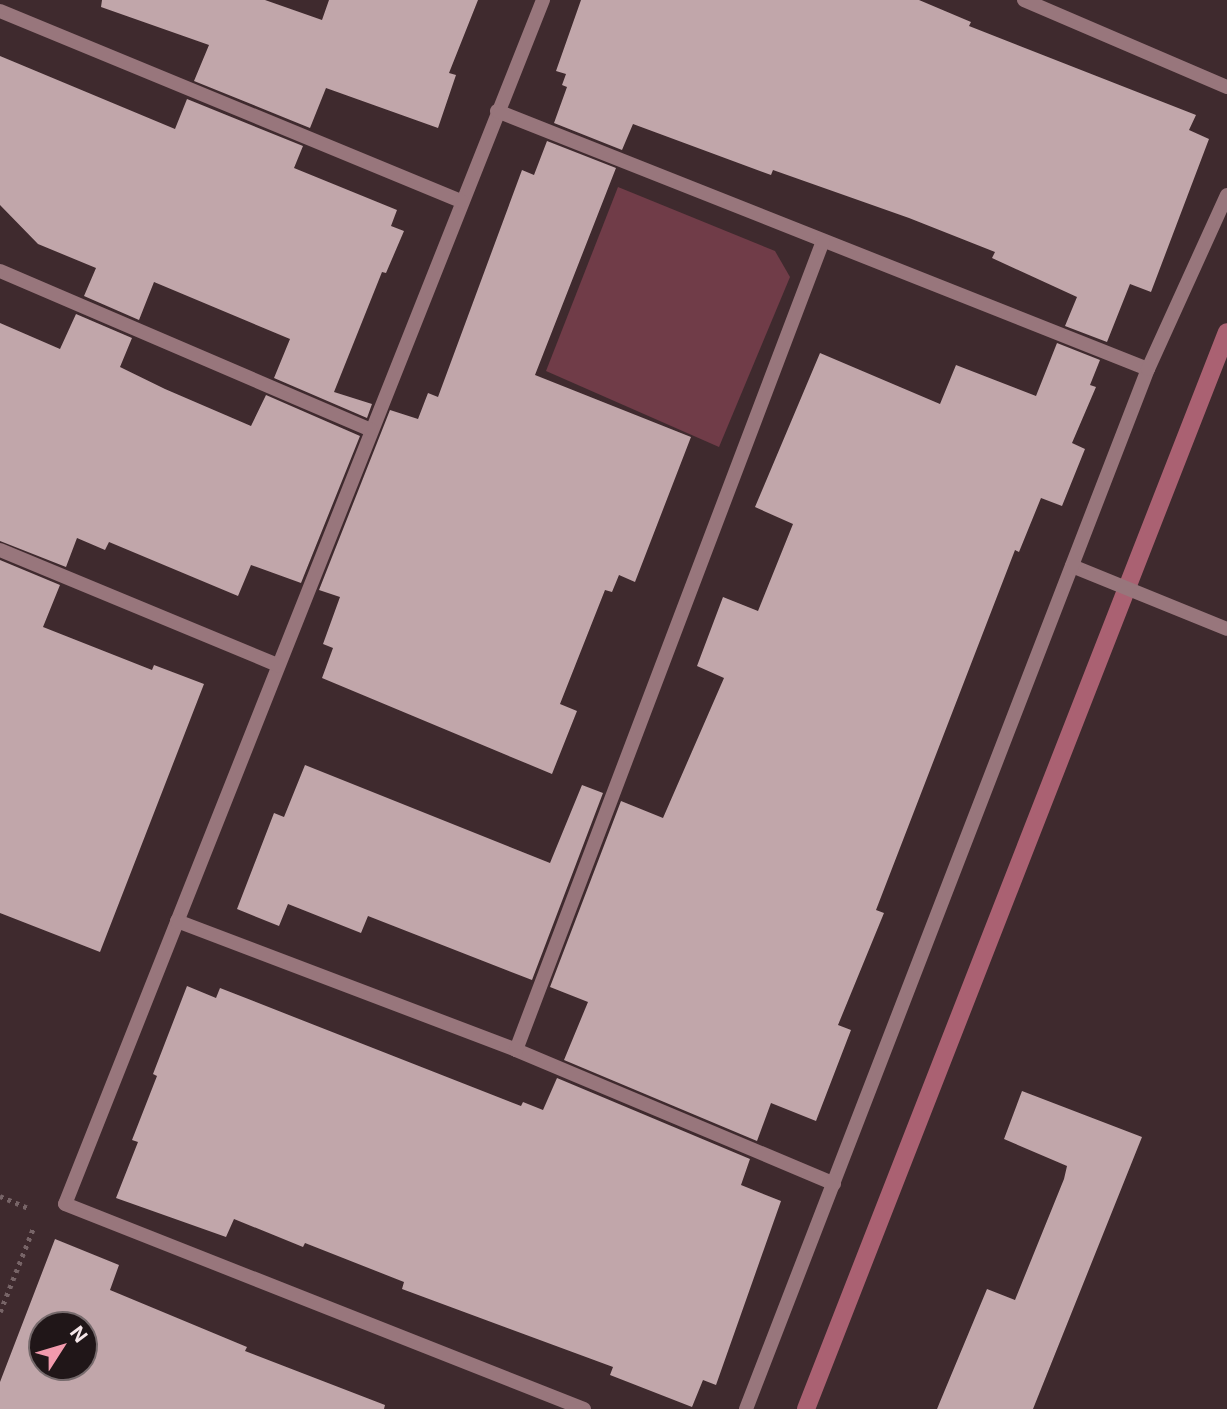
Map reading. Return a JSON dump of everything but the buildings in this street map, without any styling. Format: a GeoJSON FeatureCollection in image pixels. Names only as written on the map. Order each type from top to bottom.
{"type":"FeatureCollection","features":[{"type":"Feature","properties":{"kind":"street"},"geometry":{"type":"LineString","coordinates":[[543,0],[65,1204],[584,1409]]}},
{"type":"Feature","properties":{"kind":"street"},"geometry":{"type":"LineString","coordinates":[[1024,0],[1227,87]]}},
{"type":"Feature","properties":{"kind":"street"},"geometry":{"type":"LineString","coordinates":[[0,11],[461,201]]}},
{"type":"Feature","properties":{"kind":"street"},"geometry":{"type":"LineString","coordinates":[[497,111],[1148,369]]}},
{"type":"Feature","properties":{"kind":"street"},"geometry":{"type":"LineString","coordinates":[[746,1409],[1148,369],[1227,195]]}},
{"type":"Feature","properties":{"kind":"street"},"geometry":{"type":"LineString","coordinates":[[516,1050],[823,241]]}},
{"type":"Feature","properties":{"kind":"street"},"geometry":{"type":"LineString","coordinates":[[0,271],[371,430]]}},
{"type":"Feature","properties":{"kind":"street"},"geometry":{"type":"LineString","coordinates":[[0,550],[278,665]]}},
{"type":"Feature","properties":{"kind":"street"},"geometry":{"type":"LineString","coordinates":[[1072,566],[1227,629]]}},
{"type":"Feature","properties":{"kind":"street"},"geometry":{"type":"LineString","coordinates":[[177,921],[516,1050],[834,1184]]}},
{"type":"Feature","properties":{"kind":"path"},"geometry":{"type":"LineString","coordinates":[[0,1312],[40,1212]]}},
{"type":"Feature","properties":{"kind":"shaded area"},"geometry":{"type":"Polygon","coordinates":[[[618,187],[775,251],[790,277],[719,447],[546,371],[618,187]]]}},
{"type":"Feature","properties":{"kind":"waterway"},"geometry":{"type":"LineString","coordinates":[[806,1409],[1227,332]]}}]}
